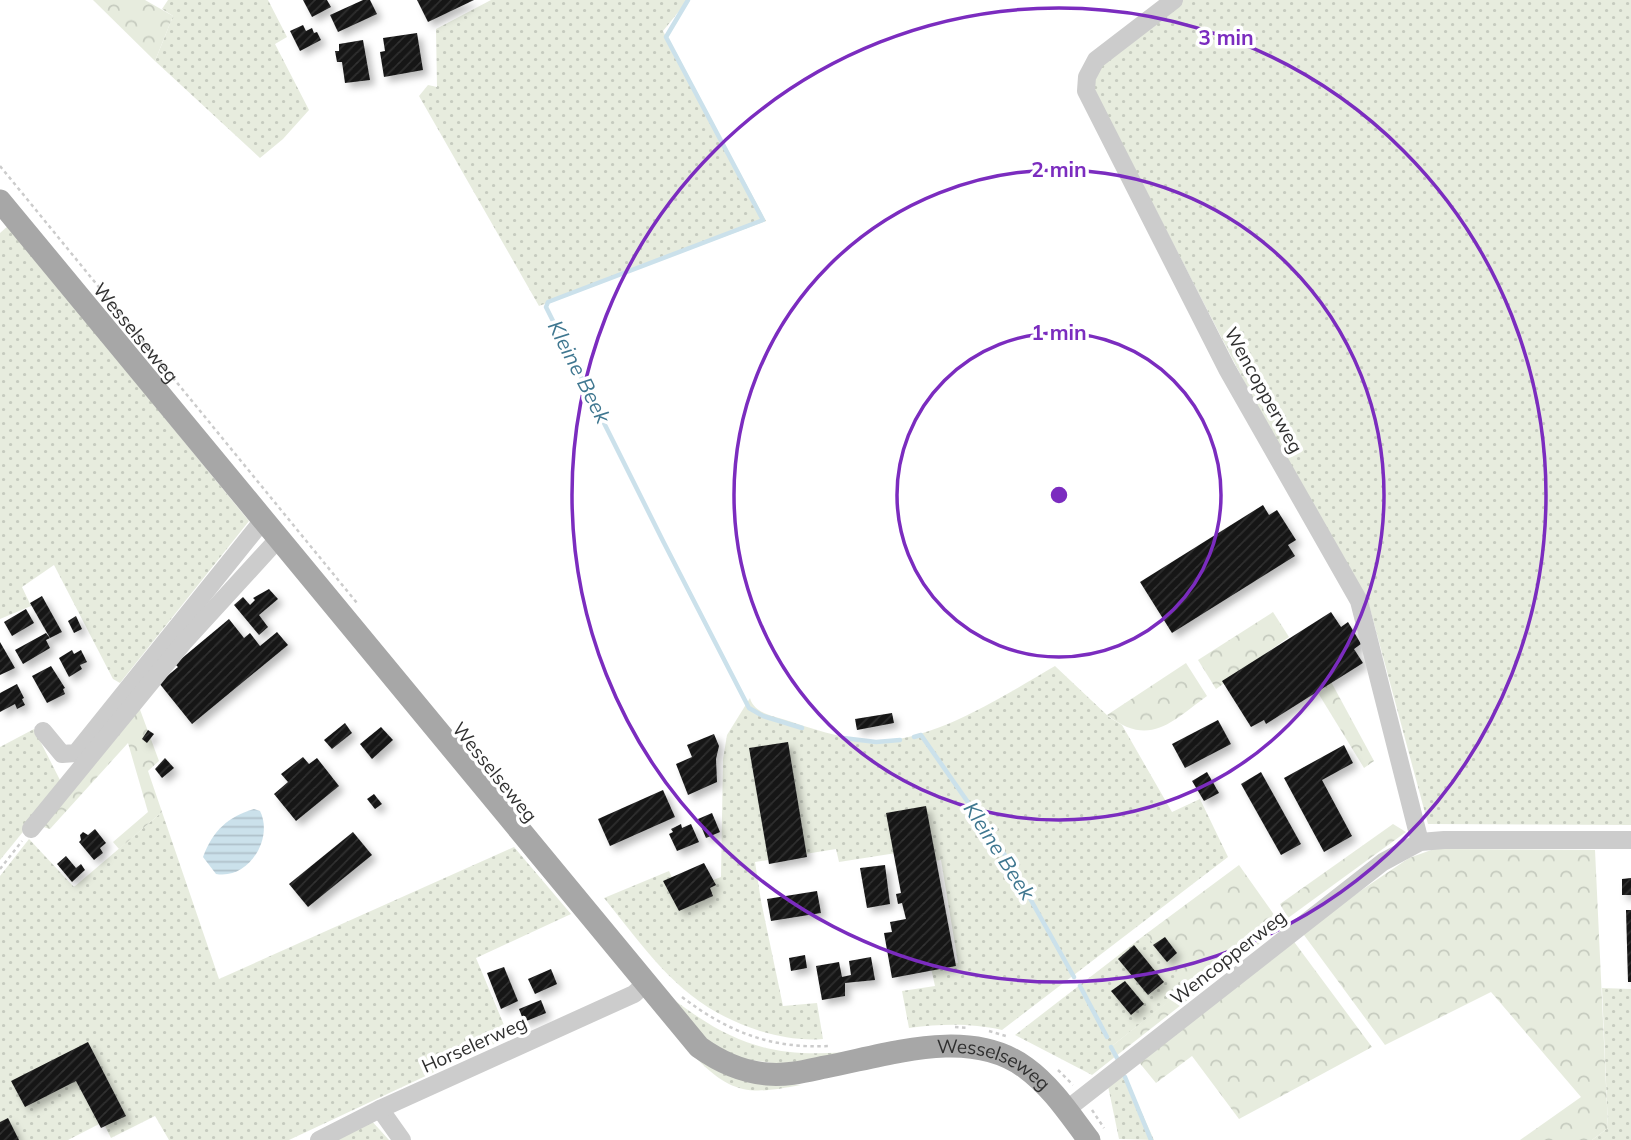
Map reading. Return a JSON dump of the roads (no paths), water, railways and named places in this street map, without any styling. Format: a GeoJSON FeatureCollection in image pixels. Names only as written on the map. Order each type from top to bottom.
{"type":"FeatureCollection","features":[{"type":"Feature","properties":{"kind":"main road","name":"Wesselseweg"},"geometry":{"type":"LineString","coordinates":[[0,201],[699,1047],[726,1064],[747,1071],[786,1074],[929,1048],[972,1046],[992,1050],[1026,1067],[1075,1103],[1096,1134]]}},
{"type":"Feature","properties":{"kind":"street","name":"Wencopperweg"},"geometry":{"type":"LineString","coordinates":[[1174,0],[1096,60],[1087,77],[1086,91],[1227,369],[1359,601],[1420,842]]}},
{"type":"Feature","properties":{"kind":"street"},"geometry":{"type":"LineString","coordinates":[[43,731],[62,754],[76,753],[264,519]]}},
{"type":"Feature","properties":{"kind":"street"},"geometry":{"type":"LineString","coordinates":[[31,829],[183,643],[279,538]]}},
{"type":"Feature","properties":{"kind":"street","name":"Wencopperweg"},"geometry":{"type":"LineString","coordinates":[[1075,1103],[1383,862],[1420,842],[1631,839]]}},
{"type":"Feature","properties":{"kind":"street","name":"Horselerweg"},"geometry":{"type":"LineString","coordinates":[[318,1140],[380,1109],[634,994],[645,984]]}},
{"type":"Feature","properties":{"kind":"street"},"geometry":{"type":"LineString","coordinates":[[380,1109],[401,1140]]}},
{"type":"Feature","properties":{"kind":"water"},"geometry":{"type":"Polygon","coordinates":[[[254,809],[260,811],[263,822],[261,845],[248,864],[238,871],[216,874],[203,857],[212,839],[222,826],[236,816],[254,809]]]}},
{"type":"Feature","properties":{"kind":"waterway","name":"Kleine Beek"},"geometry":{"type":"LineString","coordinates":[[688,0],[666,37],[763,220],[548,302],[546,307],[749,708],[763,716],[802,728]]}},
{"type":"Feature","properties":{"kind":"waterway","name":"Kleine Beek"},"geometry":{"type":"LineString","coordinates":[[914,737],[921,735],[1009,861],[1074,977]]}},
{"type":"Feature","properties":{"kind":"waterway","name":"Kleine Beek"},"geometry":{"type":"LineString","coordinates":[[843,738],[876,742],[900,740]]}},
{"type":"Feature","properties":{"kind":"waterway","name":"Kleine Beek"},"geometry":{"type":"LineString","coordinates":[[1080,986],[1107,1037]]}},
{"type":"Feature","properties":{"kind":"waterway","name":"Kleine Beek"},"geometry":{"type":"LineString","coordinates":[[1111,1047],[1117,1058]]}},
{"type":"Feature","properties":{"kind":"waterway","name":"Kleine Beek"},"geometry":{"type":"LineString","coordinates":[[1125,1077],[1151,1140]]}}]}
